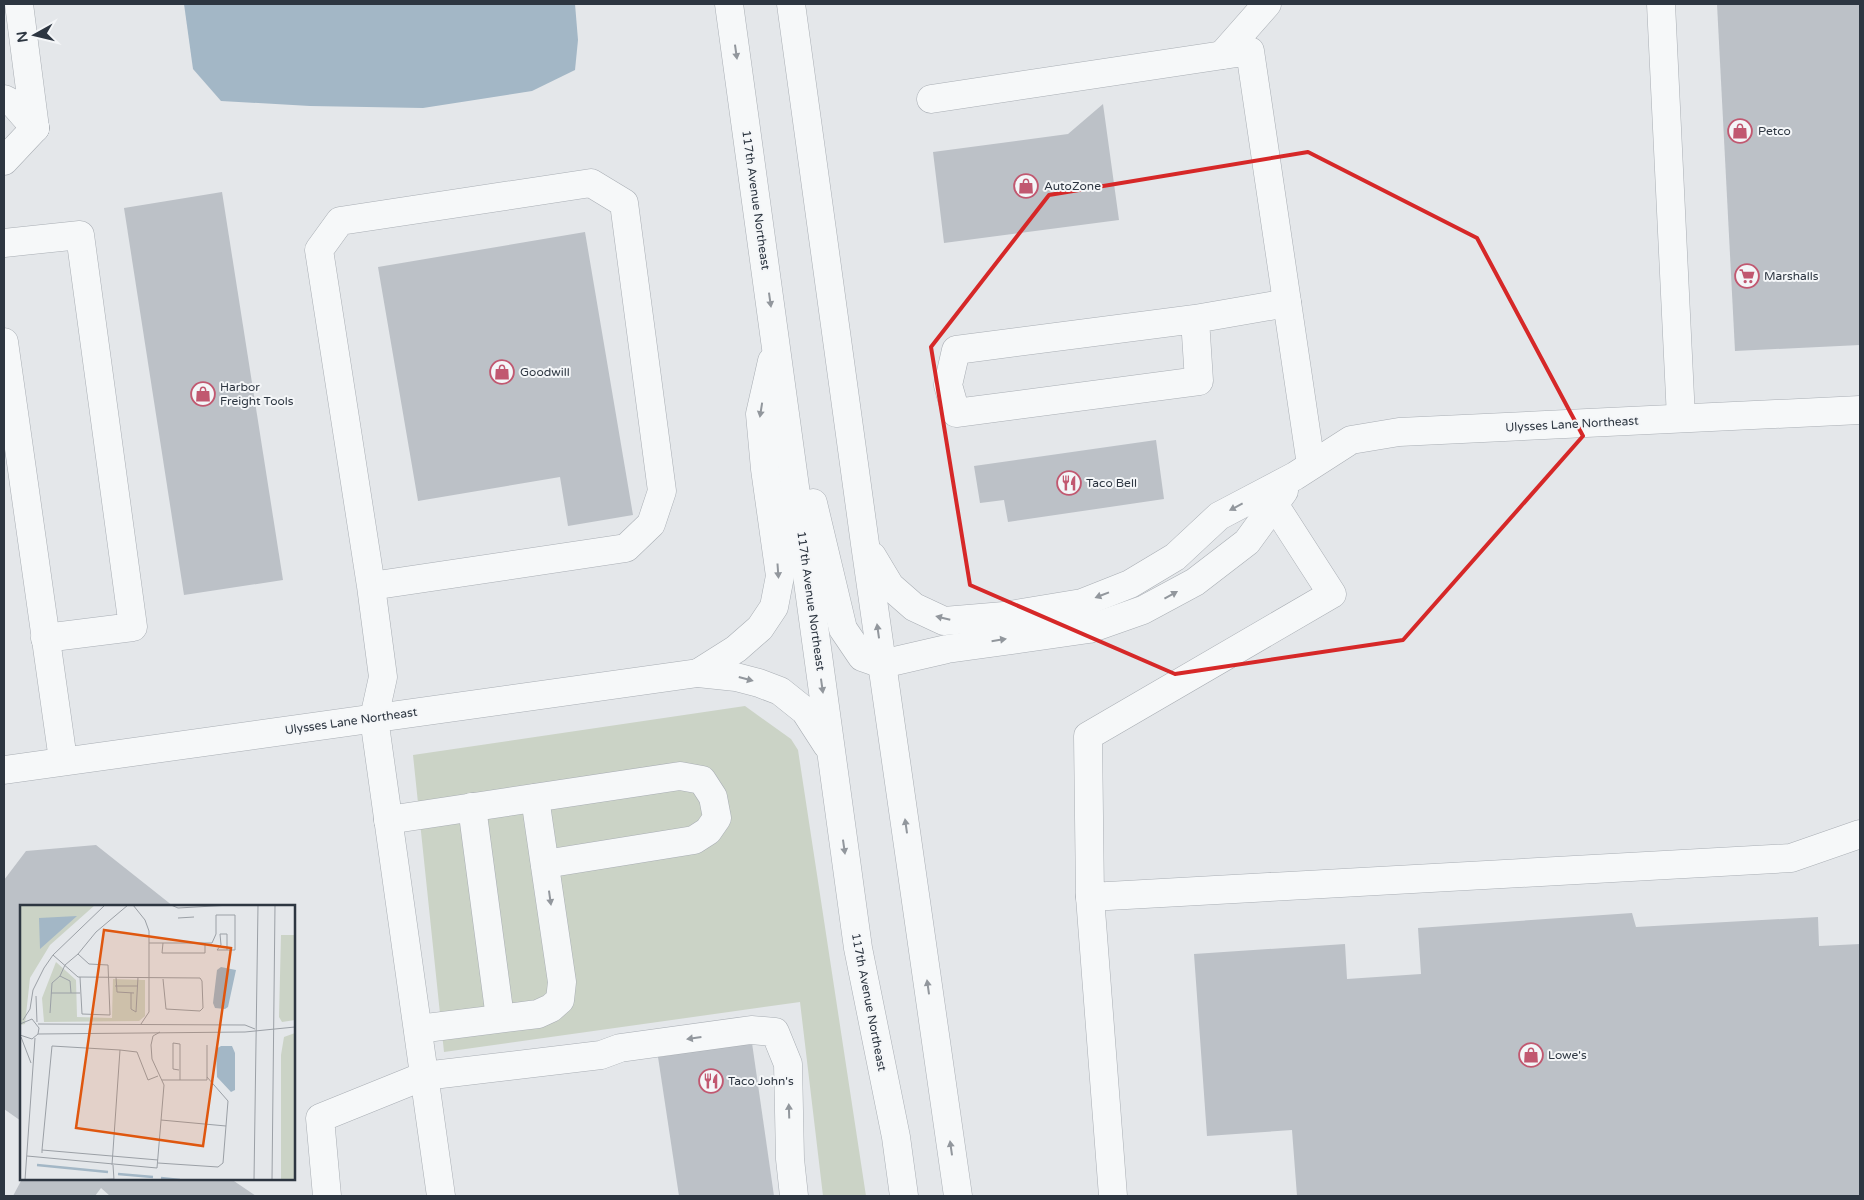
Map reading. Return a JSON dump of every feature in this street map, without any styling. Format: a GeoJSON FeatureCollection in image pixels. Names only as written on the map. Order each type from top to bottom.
{"type":"FeatureCollection","features":[{"type":"Feature","properties":{"kind":"street"},"geometry":{"type":"LineString","coordinates":[[19,4],[13,37],[35,128]]}},
{"type":"Feature","properties":{"kind":"street","name":"117th Avenue Northeast"},"geometry":{"type":"LineString","coordinates":[[729,4],[858,948],[896,1137],[904,1196]]}},
{"type":"Feature","properties":{"kind":"street"},"geometry":{"type":"LineString","coordinates":[[791,4],[958,1196]]}},
{"type":"Feature","properties":{"kind":"street"},"geometry":{"type":"LineString","coordinates":[[1222,55],[1267,4]]}},
{"type":"Feature","properties":{"kind":"street"},"geometry":{"type":"LineString","coordinates":[[1661,4],[1681,418]]}},
{"type":"Feature","properties":{"kind":"street"},"geometry":{"type":"LineString","coordinates":[[776,345],[843,629],[862,656],[882,664],[946,649],[1089,629],[1143,610],[1195,582],[1247,542],[1274,504],[1303,470],[1287,303],[1250,51],[931,99]]}},
{"type":"Feature","properties":{"kind":"street"},"geometry":{"type":"LineString","coordinates":[[4,99],[14,104],[35,128]]}},
{"type":"Feature","properties":{"kind":"street"},"geometry":{"type":"LineString","coordinates":[[4,161],[35,128]]}},
{"type":"Feature","properties":{"kind":"street"},"geometry":{"type":"LineString","coordinates":[[372,586],[626,548],[651,524],[662,491],[624,203],[591,183],[340,221],[319,250],[372,586],[383,677],[374,718],[441,1196]]}},
{"type":"Feature","properties":{"kind":"street"},"geometry":{"type":"LineString","coordinates":[[4,243],[80,235],[132,628],[45,638]]}},
{"type":"Feature","properties":{"kind":"street"},"geometry":{"type":"LineString","coordinates":[[1195,319],[1199,382],[956,413],[948,385],[956,350],[1195,319],[1287,303]]}},
{"type":"Feature","properties":{"kind":"street"},"geometry":{"type":"LineString","coordinates":[[4,342],[62,760]]}},
{"type":"Feature","properties":{"kind":"street"},"geometry":{"type":"LineString","coordinates":[[698,673],[736,648],[760,628],[774,607],[780,576],[764,461],[760,414],[776,345]]}},
{"type":"Feature","properties":{"kind":"street","name":"Ulysses Lane Northeast"},"geometry":{"type":"LineString","coordinates":[[866,544],[890,586],[914,607],[944,621],[1004,616],[1082,603],[1130,584],[1175,557],[1219,516],[1303,470],[1352,440],[1399,432],[1860,410]]}},
{"type":"Feature","properties":{"kind":"street"},"geometry":{"type":"LineString","coordinates":[[1114,1196],[1090,897],[1088,736],[1332,594],[1274,504]]}},
{"type":"Feature","properties":{"kind":"street"},"geometry":{"type":"LineString","coordinates":[[698,673],[736,677],[780,691],[805,711],[832,752]]}},
{"type":"Feature","properties":{"kind":"street","name":"Ulysses Lane Northeast"},"geometry":{"type":"LineString","coordinates":[[4,770],[62,760],[698,673]]}},
{"type":"Feature","properties":{"kind":"street"},"geometry":{"type":"LineString","coordinates":[[388,820],[680,776],[702,780],[713,797],[718,818],[708,831],[694,840],[545,864]]}},
{"type":"Feature","properties":{"kind":"street"},"geometry":{"type":"LineString","coordinates":[[418,1029],[538,1014],[551,1008],[560,1000],[562,982],[536,798]]}},
{"type":"Feature","properties":{"kind":"street"},"geometry":{"type":"LineString","coordinates":[[472,808],[500,1018]]}},
{"type":"Feature","properties":{"kind":"street"},"geometry":{"type":"LineString","coordinates":[[1090,897],[1791,858],[1860,834]]}},
{"type":"Feature","properties":{"kind":"street"},"geometry":{"type":"LineString","coordinates":[[327,1196],[320,1118],[424,1076],[601,1055],[620,1048],[751,1030],[774,1032],[788,1064],[790,1160],[794,1196]]}},
{"type":"Feature","properties":{"kind":"highlighted area"},"geometry":{"type":"Polygon","coordinates":[[[1308,152],[1477,238],[1583,436],[1403,640],[1175,674],[970,585],[931,347],[1049,195],[1308,152]]]}},
{"type":"Feature","properties":{"kind":"shaded area"},"geometry":{"type":"Polygon","coordinates":[[[745,706],[791,739],[798,750],[866,1196],[823,1196],[800,1002],[444,1052],[413,755],[745,706]]]}},
{"type":"Feature","properties":{"kind":"water"},"geometry":{"type":"Polygon","coordinates":[[[184,4],[575,4],[578,40],[575,70],[532,91],[423,108],[310,106],[221,101],[193,69],[184,4]]]}},
{"type":"Feature","properties":{"kind":"building"},"geometry":{"type":"Polygon","coordinates":[[[1717,4],[1860,4],[1860,345],[1735,351],[1717,4]]]}},
{"type":"Feature","properties":{"kind":"building","name":"AutoZone"},"geometry":{"type":"Polygon","coordinates":[[[1103,104],[1119,220],[944,243],[933,152],[1068,134],[1103,104]]]}},
{"type":"Feature","properties":{"kind":"building","name":"Harbor Freight Tools"},"geometry":{"type":"Polygon","coordinates":[[[222,192],[283,580],[184,595],[124,208],[222,192]]]}},
{"type":"Feature","properties":{"kind":"building","name":"Goodwill"},"geometry":{"type":"Polygon","coordinates":[[[585,232],[633,515],[568,526],[560,477],[418,501],[378,267],[585,232]]]}},
{"type":"Feature","properties":{"kind":"building","name":"Taco Bell"},"geometry":{"type":"Polygon","coordinates":[[[1156,440],[1164,499],[1008,522],[1004,500],[980,503],[974,466],[1156,440]]]}},
{"type":"Feature","properties":{"kind":"building"},"geometry":{"type":"Polygon","coordinates":[[[96,845],[172,905],[20,905],[20,1120],[4,1109],[4,880],[26,851],[96,845]]]}},
{"type":"Feature","properties":{"kind":"building","name":"Lowe's"},"geometry":{"type":"Polygon","coordinates":[[[1632,913],[1636,927],[1818,917],[1819,946],[1860,944],[1860,1196],[1297,1196],[1292,1130],[1207,1136],[1194,954],[1345,944],[1347,979],[1421,974],[1418,928],[1632,913]]]}},
{"type":"Feature","properties":{"kind":"building"},"geometry":{"type":"Polygon","coordinates":[[[752,1043],[774,1196],[679,1196],[658,1057],[752,1043]]]}},
{"type":"Feature","properties":{"kind":"building"},"geometry":{"type":"Polygon","coordinates":[[[21,1180],[232,1180],[256,1196],[110,1196],[101,1188],[95,1196],[13,1196],[21,1180]]]}},
{"type":"Feature","properties":{"kind":"place","name":"Petco"},"geometry":{"type":"Point","coordinates":[1740,131]}},
{"type":"Feature","properties":{"kind":"place","name":"AutoZone"},"geometry":{"type":"Point","coordinates":[1026,186]}},
{"type":"Feature","properties":{"kind":"place","name":"Marshalls"},"geometry":{"type":"Point","coordinates":[1747,276]}},
{"type":"Feature","properties":{"kind":"place","name":"Goodwill"},"geometry":{"type":"Point","coordinates":[502,372]}},
{"type":"Feature","properties":{"kind":"place","name":"Harbor Freight Tools"},"geometry":{"type":"Point","coordinates":[203,394]}},
{"type":"Feature","properties":{"kind":"place","name":"Taco Bell"},"geometry":{"type":"Point","coordinates":[1069,483]}},
{"type":"Feature","properties":{"kind":"place","name":"Lowe's"},"geometry":{"type":"Point","coordinates":[1531,1055]}},
{"type":"Feature","properties":{"kind":"place","name":"Taco John's"},"geometry":{"type":"Point","coordinates":[711,1081]}}]}
